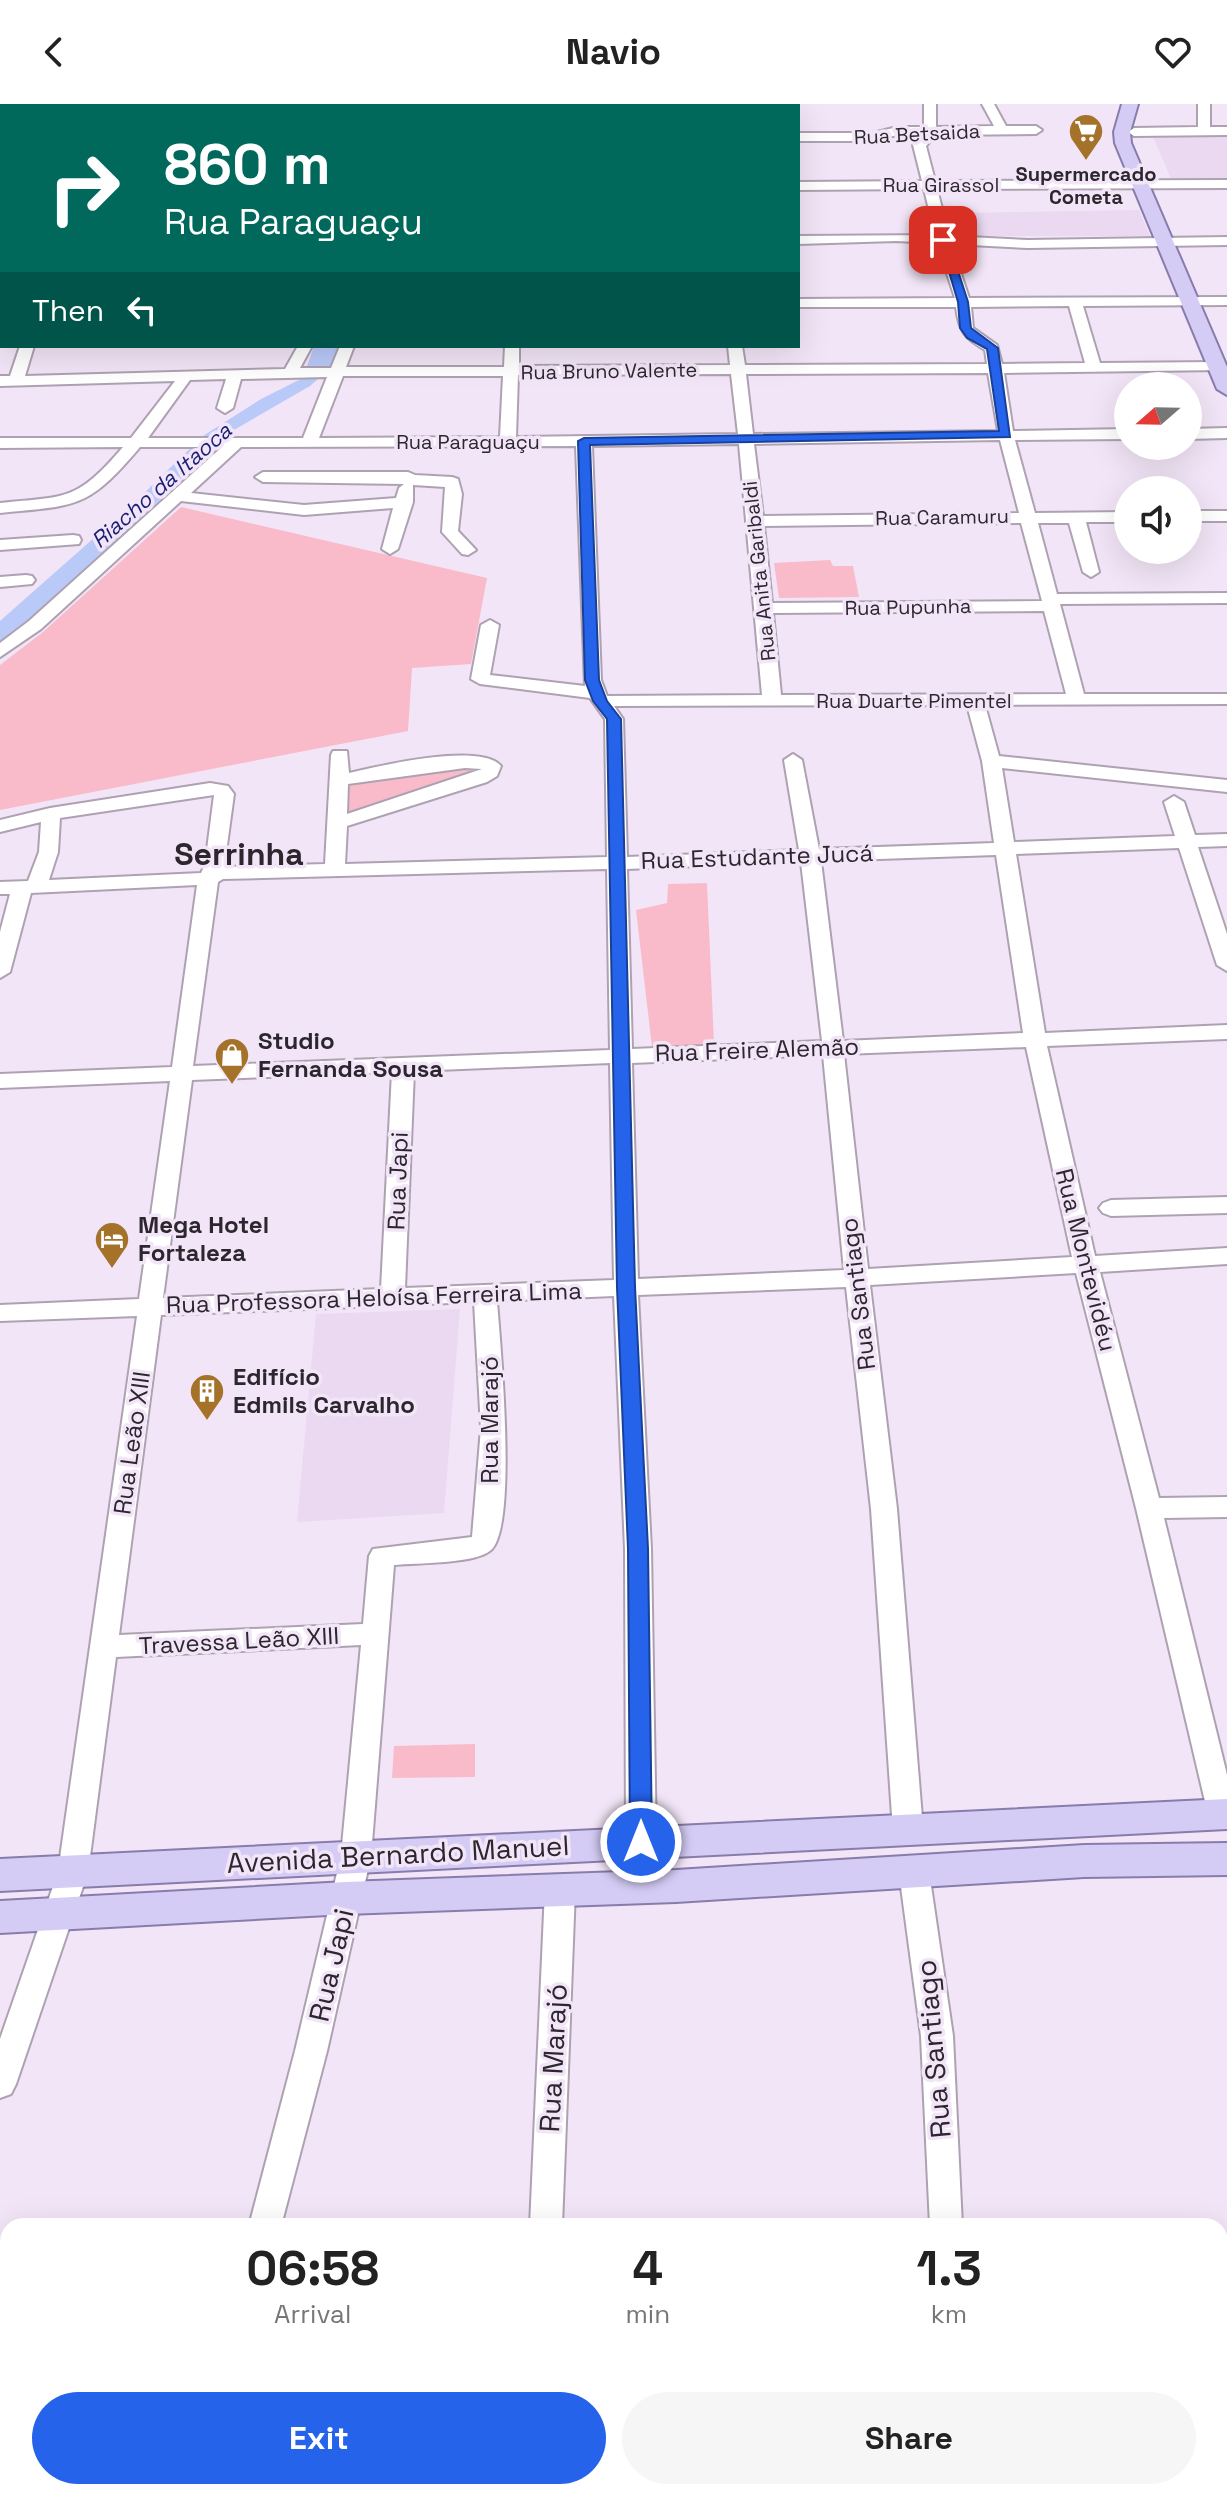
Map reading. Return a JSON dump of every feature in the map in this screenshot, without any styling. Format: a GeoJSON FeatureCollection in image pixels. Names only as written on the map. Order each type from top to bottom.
{"type":"FeatureCollection","features":[{"type":"Feature","properties":{"kind":"main road"},"geometry":{"type":"LineString","coordinates":[[1130,104],[1122,132],[1123,143],[1146,185],[1197,302],[1222,362],[1227,389]]}},
{"type":"Feature","properties":{"kind":"main road"},"geometry":{"type":"LineString","coordinates":[[1143,104],[1134,132],[1146,185]]}},
{"type":"Feature","properties":{"kind":"main road","name":"Avenida Bernardo Manuel"},"geometry":{"type":"LineString","coordinates":[[0,1875],[1224,1814]]}},
{"type":"Feature","properties":{"kind":"main road","name":"Avenida Bernardo Manuel"},"geometry":{"type":"LineString","coordinates":[[0,1917],[1084,1861],[1227,1859]]}},
{"type":"Feature","properties":{"kind":"street"},"geometry":{"type":"LineString","coordinates":[[930,104],[930,130],[919,145],[943,240],[963,302],[966,328],[971,336],[992,348],[1006,435],[1077,701]]}},
{"type":"Feature","properties":{"kind":"street"},"geometry":{"type":"LineString","coordinates":[[988,104],[1002,130]]}},
{"type":"Feature","properties":{"kind":"street"},"geometry":{"type":"LineString","coordinates":[[1204,104],[1204,131]]}},
{"type":"Feature","properties":{"kind":"street","name":"Rua Betsaida"},"geometry":{"type":"LineString","coordinates":[[800,137],[873,137],[890,132],[930,130],[1036,130]]}},
{"type":"Feature","properties":{"kind":"street"},"geometry":{"type":"LineString","coordinates":[[1134,132],[1227,131]]}},
{"type":"Feature","properties":{"kind":"street","name":"Rua Girassol"},"geometry":{"type":"LineString","coordinates":[[800,186],[1227,184]]}},
{"type":"Feature","properties":{"kind":"street"},"geometry":{"type":"LineString","coordinates":[[800,240],[896,237],[997,244],[1227,241]]}},
{"type":"Feature","properties":{"kind":"street"},"geometry":{"type":"LineString","coordinates":[[800,303],[1227,301]]}},
{"type":"Feature","properties":{"kind":"street"},"geometry":{"type":"LineString","coordinates":[[1075,302],[1094,368]]}},
{"type":"Feature","properties":{"kind":"street"},"geometry":{"type":"LineString","coordinates":[[8,380],[26,348]]}},
{"type":"Feature","properties":{"kind":"street"},"geometry":{"type":"LineString","coordinates":[[293,373],[304,348]]}},
{"type":"Feature","properties":{"kind":"street"},"geometry":{"type":"LineString","coordinates":[[310,441],[346,348]]}},
{"type":"Feature","properties":{"kind":"street"},"geometry":{"type":"LineString","coordinates":[[508,442],[512,348]]}},
{"type":"Feature","properties":{"kind":"street","name":"Rua Anita Garibaldi"},"geometry":{"type":"LineString","coordinates":[[735,348],[756,521],[772,701]]}},
{"type":"Feature","properties":{"kind":"street","name":"Rua Bruno Valente"},"geometry":{"type":"LineString","coordinates":[[8,380],[335,372],[1094,368],[1222,362]]}},
{"type":"Feature","properties":{"kind":"street"},"geometry":{"type":"LineString","coordinates":[[225,408],[235,375]]}},
{"type":"Feature","properties":{"kind":"street"},"geometry":{"type":"LineString","coordinates":[[0,508],[82,496],[135,443],[186,376]]}},
{"type":"Feature","properties":{"kind":"street"},"geometry":{"type":"LineString","coordinates":[[1202,434],[1227,433]]}},
{"type":"Feature","properties":{"kind":"street","name":"Rua Paraguaçu"},"geometry":{"type":"LineString","coordinates":[[0,443],[508,442],[1114,434]]}},
{"type":"Feature","properties":{"kind":"street"},"geometry":{"type":"LineString","coordinates":[[584,441],[589,654],[592,680],[614,719],[626,1287],[638,1549],[641,1842]]}},
{"type":"Feature","properties":{"kind":"street"},"geometry":{"type":"LineString","coordinates":[[390,549],[405,502],[414,442]]}},
{"type":"Feature","properties":{"kind":"street"},"geometry":{"type":"LineString","coordinates":[[0,652],[35,625],[231,444]]}},
{"type":"Feature","properties":{"kind":"street"},"geometry":{"type":"LineString","coordinates":[[263,477],[452,482],[455,491],[448,517],[450,532],[468,550]]}},
{"type":"Feature","properties":{"kind":"street"},"geometry":{"type":"LineString","coordinates":[[177,496],[304,510],[405,502]]}},
{"type":"Feature","properties":{"kind":"street"},"geometry":{"type":"LineString","coordinates":[[1202,516],[1227,516]]}},
{"type":"Feature","properties":{"kind":"street"},"geometry":{"type":"LineString","coordinates":[[1076,517],[1091,572]]}},
{"type":"Feature","properties":{"kind":"street","name":"Rua Caramuru"},"geometry":{"type":"LineString","coordinates":[[756,521],[1114,517]]}},
{"type":"Feature","properties":{"kind":"street"},"geometry":{"type":"LineString","coordinates":[[0,545],[73,540]]}},
{"type":"Feature","properties":{"kind":"street"},"geometry":{"type":"LineString","coordinates":[[0,582],[26,580]]}},
{"type":"Feature","properties":{"kind":"street","name":"Rua Pupunha"},"geometry":{"type":"LineString","coordinates":[[764,608],[1227,598]]}},
{"type":"Feature","properties":{"kind":"street","name":"Rua Duarte Pimentel"},"geometry":{"type":"LineString","coordinates":[[490,625],[480,679],[599,697],[772,701],[1227,699]]}},
{"type":"Feature","properties":{"kind":"street","name":"Rua Montevidéu"},"geometry":{"type":"LineString","coordinates":[[975,701],[991,761],[1035,1039],[1071,1207],[1224,1814]]}},
{"type":"Feature","properties":{"kind":"street"},"geometry":{"type":"LineString","coordinates":[[335,870],[340,755]]}},
{"type":"Feature","properties":{"kind":"street","name":"Rua Santiago"},"geometry":{"type":"LineString","coordinates":[[793,760],[810,854],[884,1509],[908,1830]]}},
{"type":"Feature","properties":{"kind":"street"},"geometry":{"type":"LineString","coordinates":[[337,823],[480,778],[490,772],[492,766],[474,761],[408,767],[341,780]]}},
{"type":"Feature","properties":{"kind":"street"},"geometry":{"type":"LineString","coordinates":[[991,761],[1227,786]]}},
{"type":"Feature","properties":{"kind":"street","name":"Rua Leão XIII"},"geometry":{"type":"LineString","coordinates":[[0,2084],[73,1872],[208,879],[215,865],[224,794],[221,790],[210,789],[50,814]]}},
{"type":"Feature","properties":{"kind":"street"},"geometry":{"type":"LineString","coordinates":[[1174,802],[1227,965]]}},
{"type":"Feature","properties":{"kind":"street"},"geometry":{"type":"LineString","coordinates":[[0,826],[50,814],[42,874],[28,887],[0,972]]}},
{"type":"Feature","properties":{"kind":"street","name":"Rua Estudante Jucá"},"geometry":{"type":"LineString","coordinates":[[0,888],[208,879],[219,873],[618,863],[1227,840]]}},
{"type":"Feature","properties":{"kind":"street","name":"Rua Freire Alemão"},"geometry":{"type":"LineString","coordinates":[[0,1081],[1227,1032]]}},
{"type":"Feature","properties":{"kind":"street","name":"Rua Japi"},"geometry":{"type":"LineString","coordinates":[[393,1297],[403,1066]]}},
{"type":"Feature","properties":{"kind":"street"},"geometry":{"type":"LineString","coordinates":[[1111,1208],[1227,1205]]}},
{"type":"Feature","properties":{"kind":"street","name":"Rua Professora Heloísa Ferreira Lima"},"geometry":{"type":"LineString","coordinates":[[0,1313],[857,1278],[1227,1256]]}},
{"type":"Feature","properties":{"kind":"street","name":"Rua Marajó"},"geometry":{"type":"LineString","coordinates":[[382,1556],[470,1548],[481,1544],[487,1535],[494,1428],[485,1294]]}},
{"type":"Feature","properties":{"kind":"street"},"geometry":{"type":"LineString","coordinates":[[1149,1508],[1227,1507]]}},
{"type":"Feature","properties":{"kind":"street","name":"Rua Japi"},"geometry":{"type":"LineString","coordinates":[[267,2218],[311,2051],[356,1856],[382,1556]]}},
{"type":"Feature","properties":{"kind":"street","name":"Travessa Leão XIII"},"geometry":{"type":"LineString","coordinates":[[104,1647],[375,1634]]}},
{"type":"Feature","properties":{"kind":"street","name":"Rua Santiago"},"geometry":{"type":"LineString","coordinates":[[914,1872],[937,2036],[946,2218]]}},
{"type":"Feature","properties":{"kind":"street","name":"Rua Marajó"},"geometry":{"type":"LineString","coordinates":[[546,2218],[560,1890]]}},
{"type":"Feature","properties":{"kind":"shaded area"},"geometry":{"type":"Polygon","coordinates":[[[1227,136],[1227,181],[1172,181],[1153,137],[1227,136]]]}},
{"type":"Feature","properties":{"kind":"shaded area"},"geometry":{"type":"Polygon","coordinates":[[[1139,210],[1150,236],[967,236],[957,213],[1139,210]]]}},
{"type":"Feature","properties":{"kind":"shaded area"},"geometry":{"type":"Polygon","coordinates":[[[181,507],[487,578],[471,664],[412,668],[408,731],[0,810],[0,665],[43,632],[181,507]]]}},
{"type":"Feature","properties":{"kind":"shaded area"},"geometry":{"type":"Polygon","coordinates":[[[830,560],[833,566],[853,566],[859,597],[779,598],[774,563],[830,560]]]}},
{"type":"Feature","properties":{"kind":"shaded area"},"geometry":{"type":"Polygon","coordinates":[[[475,767],[461,778],[348,814],[350,779],[475,767]]]}},
{"type":"Feature","properties":{"kind":"shaded area"},"geometry":{"type":"Polygon","coordinates":[[[707,883],[714,1044],[652,1047],[636,910],[667,903],[668,884],[707,883]]]}},
{"type":"Feature","properties":{"kind":"shaded area"},"geometry":{"type":"Polygon","coordinates":[[[460,1309],[444,1513],[297,1522],[316,1314],[460,1309]]]}},
{"type":"Feature","properties":{"kind":"shaded area"},"geometry":{"type":"Polygon","coordinates":[[[475,1744],[475,1777],[392,1778],[394,1746],[475,1744]]]}},
{"type":"Feature","properties":{"kind":"water","name":"Riacho da Itaoca"},"geometry":{"type":"Polygon","coordinates":[[[313,348],[341,348],[334,365],[310,386],[220,438],[175,486],[0,646],[0,621],[138,499],[203,436],[261,399],[303,378],[313,348]]]}},
{"type":"Feature","properties":{"kind":"place","name":"Supermercado Cometa"},"geometry":{"type":"Point","coordinates":[1086,162]}},
{"type":"Feature","properties":{"kind":"place","name":"Studio Fernanda Sousa"},"geometry":{"type":"Point","coordinates":[232,1086]}},
{"type":"Feature","properties":{"kind":"place","name":"Mega Hotel Fortaleza"},"geometry":{"type":"Point","coordinates":[112,1270]}},
{"type":"Feature","properties":{"kind":"place","name":"Edifício Edmils Carvalho"},"geometry":{"type":"Point","coordinates":[207,1422]}},
{"type":"Feature","properties":{"kind":"district","name":"Serrinha"},"geometry":{"type":"Point","coordinates":[239,854]}},
{"type":"Feature","properties":{"kind":"route"},"geometry":{"type":"LineString","coordinates":[[641,1842],[638,1549],[626,1287],[614,719],[600,701],[592,680],[589,654],[584,441],[1006,435],[992,348],[971,336],[966,328],[963,302],[943,240]]}}]}
